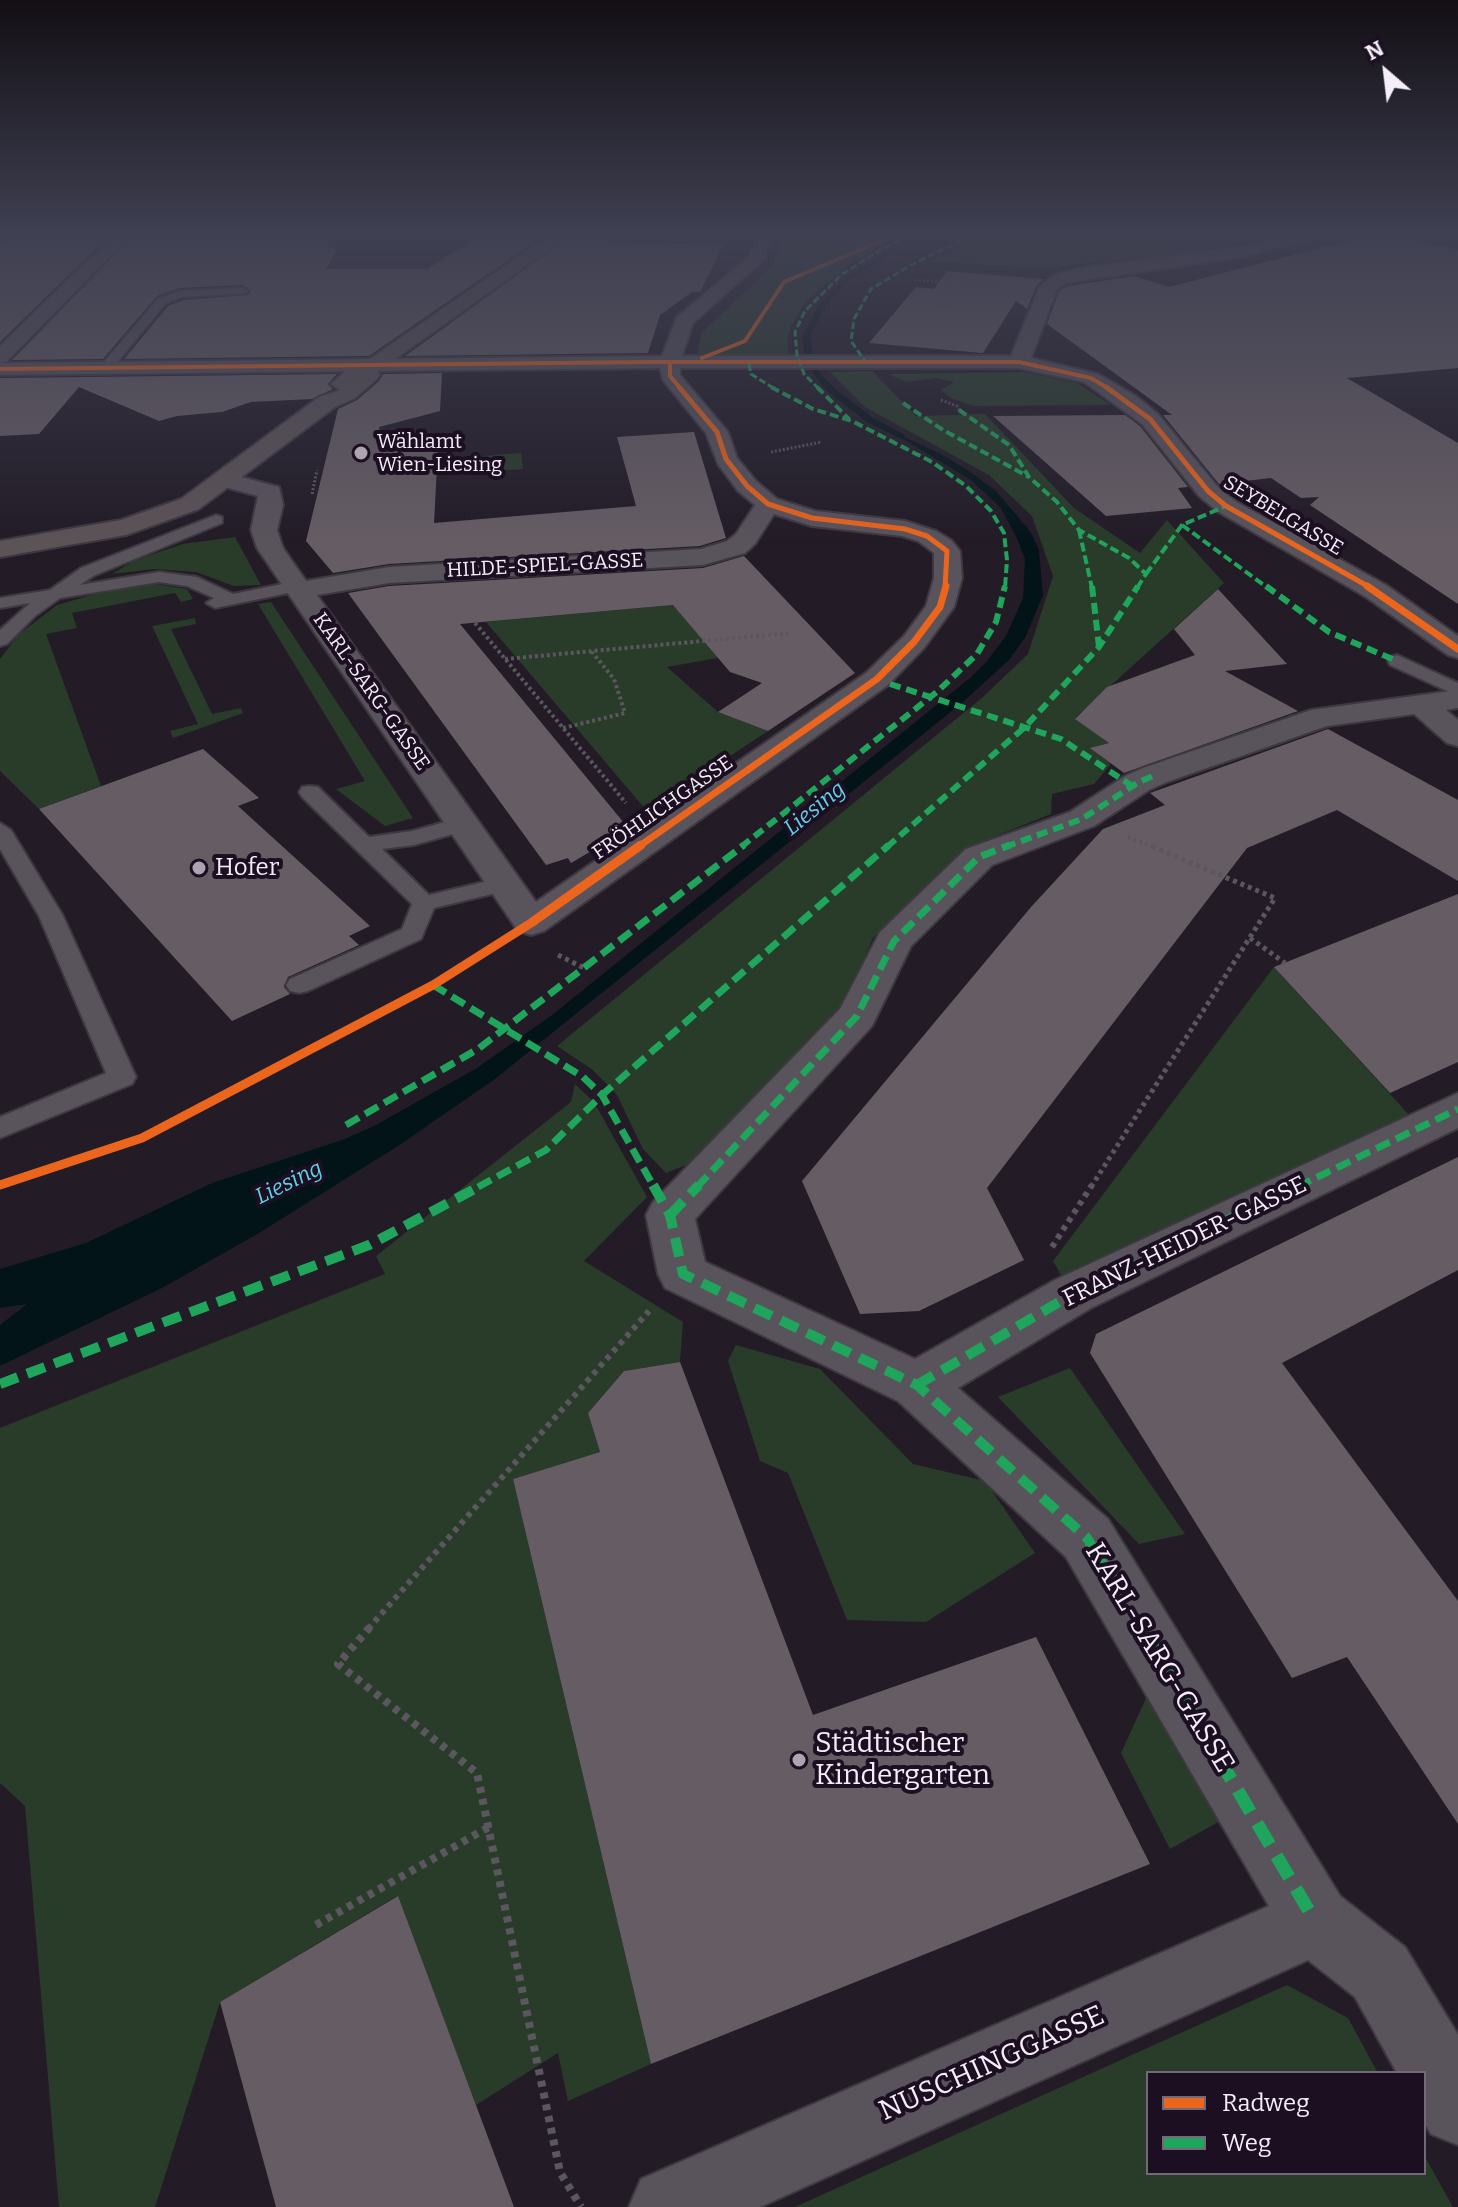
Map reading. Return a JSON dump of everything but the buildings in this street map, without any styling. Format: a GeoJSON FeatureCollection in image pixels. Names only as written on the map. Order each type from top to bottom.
{"type":"FeatureCollection","features":[{"type":"Feature","properties":{"kind":"main road"},"geometry":{"type":"LineString","coordinates":[[0,549],[59,539],[226,480],[327,402],[348,394],[370,375],[370,368],[412,339]]}},
{"type":"Feature","properties":{"kind":"street"},"geometry":{"type":"LineString","coordinates":[[0,357],[18,339]]}},
{"type":"Feature","properties":{"kind":"street"},"geometry":{"type":"LineString","coordinates":[[670,363],[678,339]]}},
{"type":"Feature","properties":{"kind":"street"},"geometry":{"type":"LineString","coordinates":[[1019,362],[1028,339]]}},
{"type":"Feature","properties":{"kind":"street","name":"SEYBELGASSE"},"geometry":{"type":"LineString","coordinates":[[0,369],[1019,362],[1077,373],[1109,389],[1150,419],[1208,491],[1226,506],[1376,591],[1458,649]]}},
{"type":"Feature","properties":{"kind":"street","name":"FRÖHLICHGASSE"},"geometry":{"type":"LineString","coordinates":[[520,930],[877,679],[914,642],[940,607],[948,578],[947,551],[935,541],[905,529],[812,518],[768,504],[747,486],[726,459],[717,432],[670,376],[670,363]]}},
{"type":"Feature","properties":{"kind":"street","name":"KARL-SARG-GASSE"},"geometry":{"type":"LineString","coordinates":[[226,480],[270,492],[272,496],[264,530],[266,539],[505,884],[520,930]]}},
{"type":"Feature","properties":{"kind":"street","name":"HILDE-SPIEL-GASSE"},"geometry":{"type":"LineString","coordinates":[[298,588],[389,575],[703,557],[736,547],[746,539],[768,504]]}},
{"type":"Feature","properties":{"kind":"street"},"geometry":{"type":"LineString","coordinates":[[683,1274],[670,1215],[857,1016],[894,941],[979,857],[1082,819],[1137,783],[1155,775],[1322,717],[1458,699]]}},
{"type":"Feature","properties":{"kind":"street"},"geometry":{"type":"LineString","coordinates":[[1423,706],[1458,736]]}},
{"type":"Feature","properties":{"kind":"street","name":"FRANZ-HEIDER-GASSE"},"geometry":{"type":"LineString","coordinates":[[917,1385],[1061,1301],[1458,1109]]}},
{"type":"Feature","properties":{"kind":"street","name":"KARL-SARG-GASSE"},"geometry":{"type":"LineString","coordinates":[[683,1274],[917,1385],[1087,1538],[1315,1921],[1380,1972],[1458,2107]]}},
{"type":"Feature","properties":{"kind":"street","name":"NUSCHINGGASSE"},"geometry":{"type":"LineString","coordinates":[[669,2207],[1315,1921]]}},
{"type":"Feature","properties":{"kind":"lane"},"geometry":{"type":"LineString","coordinates":[[105,368],[130,339]]}},
{"type":"Feature","properties":{"kind":"lane"},"geometry":{"type":"LineString","coordinates":[[0,640],[52,594],[87,572],[216,520]]}},
{"type":"Feature","properties":{"kind":"lane"},"geometry":{"type":"LineString","coordinates":[[0,603],[159,577],[191,581],[232,600]]}},
{"type":"Feature","properties":{"kind":"lane"},"geometry":{"type":"LineString","coordinates":[[212,604],[298,588]]}},
{"type":"Feature","properties":{"kind":"lane"},"geometry":{"type":"LineString","coordinates":[[1397,661],[1458,690]]}},
{"type":"Feature","properties":{"kind":"lane"},"geometry":{"type":"LineString","coordinates":[[310,792],[424,903]]}},
{"type":"Feature","properties":{"kind":"lane"},"geometry":{"type":"LineString","coordinates":[[364,844],[414,838],[463,824]]}},
{"type":"Feature","properties":{"kind":"lane"},"geometry":{"type":"LineString","coordinates":[[0,830],[51,916],[122,1077],[0,1128]]}},
{"type":"Feature","properties":{"kind":"lane"},"geometry":{"type":"LineString","coordinates":[[424,903],[505,884]]}},
{"type":"Feature","properties":{"kind":"lane"},"geometry":{"type":"LineString","coordinates":[[299,985],[412,934],[424,903]]}},
{"type":"Feature","properties":{"kind":"path"},"geometry":{"type":"LineString","coordinates":[[475,623],[622,799]]}},
{"type":"Feature","properties":{"kind":"path"},"geometry":{"type":"LineString","coordinates":[[505,659],[791,633]]}},
{"type":"Feature","properties":{"kind":"path"},"geometry":{"type":"LineString","coordinates":[[563,728],[625,713],[614,679],[592,651]]}},
{"type":"Feature","properties":{"kind":"path"},"geometry":{"type":"LineString","coordinates":[[1061,1301],[1042,1262],[1275,898],[1082,819]]}},
{"type":"Feature","properties":{"kind":"path"},"geometry":{"type":"LineString","coordinates":[[0,1185],[142,1138],[433,985],[520,930]]}},
{"type":"Feature","properties":{"kind":"path"},"geometry":{"type":"LineString","coordinates":[[1250,938],[1285,963]]}},
{"type":"Feature","properties":{"kind":"path"},"geometry":{"type":"LineString","coordinates":[[572,962],[584,968]]}},
{"type":"Feature","properties":{"kind":"path"},"geometry":{"type":"LineString","coordinates":[[581,2207],[560,2172],[477,1773],[338,1664],[683,1274]]}},
{"type":"Feature","properties":{"kind":"path"},"geometry":{"type":"LineString","coordinates":[[316,1925],[489,1827]]}},
{"type":"Feature","properties":{"kind":"green space"},"geometry":{"type":"Polygon","coordinates":[[[700,339],[787,339],[789,357],[697,356],[700,339]]]}},
{"type":"Feature","properties":{"kind":"green space"},"geometry":{"type":"Polygon","coordinates":[[[872,371],[916,416],[985,414],[1074,508],[1140,553],[1167,520],[1224,583],[1075,718],[1109,743],[1091,748],[1111,764],[1094,784],[1052,794],[1051,814],[964,849],[873,938],[843,1010],[701,1159],[666,1173],[643,1149],[617,1095],[593,1070],[557,1046],[983,697],[1028,654],[1053,576],[1032,516],[989,475],[865,407],[830,372],[872,371]]]}},
{"type":"Feature","properties":{"kind":"green space"},"geometry":{"type":"Polygon","coordinates":[[[1025,372],[1077,383],[1111,405],[973,406],[951,398],[941,390],[954,382],[936,378],[905,382],[889,374],[1025,372]]]}},
{"type":"Feature","properties":{"kind":"green space"},"geometry":{"type":"Polygon","coordinates":[[[521,453],[523,469],[483,472],[481,456],[521,453]]]}},
{"type":"Feature","properties":{"kind":"green space"},"geometry":{"type":"Polygon","coordinates":[[[235,537],[261,585],[234,586],[196,572],[154,569],[112,574],[135,560],[183,544],[235,537]]]}},
{"type":"Feature","properties":{"kind":"green space"},"geometry":{"type":"Polygon","coordinates":[[[156,584],[187,589],[193,599],[181,602],[175,593],[72,613],[77,628],[46,634],[101,786],[39,809],[0,771],[0,659],[18,635],[57,605],[109,590],[156,584]]]}},
{"type":"Feature","properties":{"kind":"green space"},"geometry":{"type":"Polygon","coordinates":[[[773,596],[800,643],[667,667],[718,712],[768,731],[647,811],[486,622],[773,596]]]}},
{"type":"Feature","properties":{"kind":"green space"},"geometry":{"type":"Polygon","coordinates":[[[271,602],[413,818],[385,826],[336,789],[365,781],[258,604],[271,602]]]}},
{"type":"Feature","properties":{"kind":"green space"},"geometry":{"type":"Polygon","coordinates":[[[195,618],[196,624],[171,629],[212,714],[241,708],[243,713],[173,738],[170,731],[198,724],[152,626],[195,618]]]}},
{"type":"Feature","properties":{"kind":"green space"},"geometry":{"type":"Polygon","coordinates":[[[1274,967],[1412,1118],[1065,1282],[1053,1261],[1274,967]]]}},
{"type":"Feature","properties":{"kind":"green space"},"geometry":{"type":"Polygon","coordinates":[[[575,1084],[594,1102],[647,1197],[584,1261],[683,1322],[680,1362],[624,1371],[588,1413],[600,1452],[513,1479],[651,2064],[568,2101],[558,2053],[476,2105],[397,1896],[220,2002],[155,2207],[59,2207],[25,1806],[0,1783],[0,1428],[385,1274],[376,1256],[571,1102],[575,1084]]]}},
{"type":"Feature","properties":{"kind":"green space"},"geometry":{"type":"Polygon","coordinates":[[[736,1345],[820,1369],[913,1464],[985,1481],[1035,1553],[926,1622],[847,1620],[788,1473],[760,1461],[728,1361],[736,1345]]]}},
{"type":"Feature","properties":{"kind":"green space"},"geometry":{"type":"Polygon","coordinates":[[[1070,1368],[1185,1534],[1139,1544],[998,1397],[1070,1368]]]}},
{"type":"Feature","properties":{"kind":"green space"},"geometry":{"type":"Polygon","coordinates":[[[1152,1685],[1229,1816],[1170,1849],[1121,1753],[1152,1685]]]}},
{"type":"Feature","properties":{"kind":"green space"},"geometry":{"type":"Polygon","coordinates":[[[1287,1985],[1348,2018],[1377,2071],[1146,2071],[1146,2175],[1426,2175],[1426,2159],[1453,2207],[795,2207],[1287,1985]]]}},
{"type":"Feature","properties":{"kind":"water"},"geometry":{"type":"Polygon","coordinates":[[[883,427],[943,455],[969,471],[996,491],[1030,531],[1039,550],[1043,595],[1025,638],[1009,660],[963,702],[495,1079],[401,1144],[259,1233],[162,1288],[0,1366],[0,1325],[27,1304],[0,1308],[0,1269],[86,1243],[212,1183],[342,1140],[374,1126],[477,1068],[552,1015],[986,662],[1006,636],[1023,598],[1025,559],[1016,536],[1000,507],[971,480],[883,427]]]}},
{"type":"Feature","properties":{"kind":"waterway","name":"Liesing"},"geometry":{"type":"LineString","coordinates":[[806,339],[816,372],[830,389],[870,420],[902,437]]}},
{"type":"Feature","properties":{"kind":"marked path"},"geometry":{"type":"LineString","coordinates":[[796,339],[804,374],[849,419]]}},
{"type":"Feature","properties":{"kind":"marked path"},"geometry":{"type":"LineString","coordinates":[[851,339],[867,364]]}},
{"type":"Feature","properties":{"kind":"marked path"},"geometry":{"type":"LineString","coordinates":[[346,1125],[478,1049],[693,886],[938,691],[977,654],[996,622],[1005,586],[1007,560],[1004,533],[991,511],[966,486],[932,462],[852,421],[813,409],[771,387],[751,374],[749,364]]}},
{"type":"Feature","properties":{"kind":"marked path"},"geometry":{"type":"LineString","coordinates":[[903,403],[943,430],[1029,477]]}},
{"type":"Feature","properties":{"kind":"marked path"},"geometry":{"type":"LineString","coordinates":[[0,1384],[369,1245],[546,1150],[602,1095],[1025,727],[1099,647],[1146,574],[1129,558],[1079,530],[1057,502],[1029,477],[1009,445],[959,410]]}},
{"type":"Feature","properties":{"kind":"marked path"},"geometry":{"type":"LineString","coordinates":[[1146,574],[1182,525],[1226,506]]}},
{"type":"Feature","properties":{"kind":"marked path"},"geometry":{"type":"LineString","coordinates":[[1182,525],[1329,632],[1397,661]]}},
{"type":"Feature","properties":{"kind":"marked path"},"geometry":{"type":"LineString","coordinates":[[1079,530],[1091,576],[1099,647]]}},
{"type":"Feature","properties":{"kind":"marked path"},"geometry":{"type":"LineString","coordinates":[[890,684],[1061,739],[1132,786]]}},
{"type":"Feature","properties":{"kind":"marked path"},"geometry":{"type":"LineString","coordinates":[[670,1215],[857,1016],[894,941],[979,857],[1082,819],[1137,783],[1155,775]]}},
{"type":"Feature","properties":{"kind":"marked path"},"geometry":{"type":"LineString","coordinates":[[433,985],[583,1077],[602,1095],[670,1215],[683,1274],[917,1385],[1087,1538],[1315,1921]]}},
{"type":"Feature","properties":{"kind":"marked path"},"geometry":{"type":"LineString","coordinates":[[917,1385],[1073,1294],[1458,1109]]}},
{"type":"Feature","properties":{"kind":"cycle path"},"geometry":{"type":"LineString","coordinates":[[702,358],[746,339]]}},
{"type":"Feature","properties":{"kind":"cycle path"},"geometry":{"type":"LineString","coordinates":[[0,369],[647,362],[1019,362],[1051,368],[1091,378],[1128,401],[1150,419],[1208,491],[1226,506],[1376,591],[1458,649]]}},
{"type":"Feature","properties":{"kind":"cycle path"},"geometry":{"type":"LineString","coordinates":[[0,1185],[142,1138],[433,985],[531,923],[877,679],[914,642],[940,607],[948,578],[947,551],[927,536],[905,529],[812,518],[768,504],[747,486],[726,459],[717,432],[670,376],[670,363]]}},
{"type":"Feature","properties":{"kind":"place","name":"Wählamt Wien-Liesing"},"geometry":{"type":"Point","coordinates":[361,453]}},
{"type":"Feature","properties":{"kind":"place","name":"Hofer"},"geometry":{"type":"Point","coordinates":[199,868]}},
{"type":"Feature","properties":{"kind":"place","name":"Städtischer Kindergarten"},"geometry":{"type":"Point","coordinates":[799,1760]}}]}
